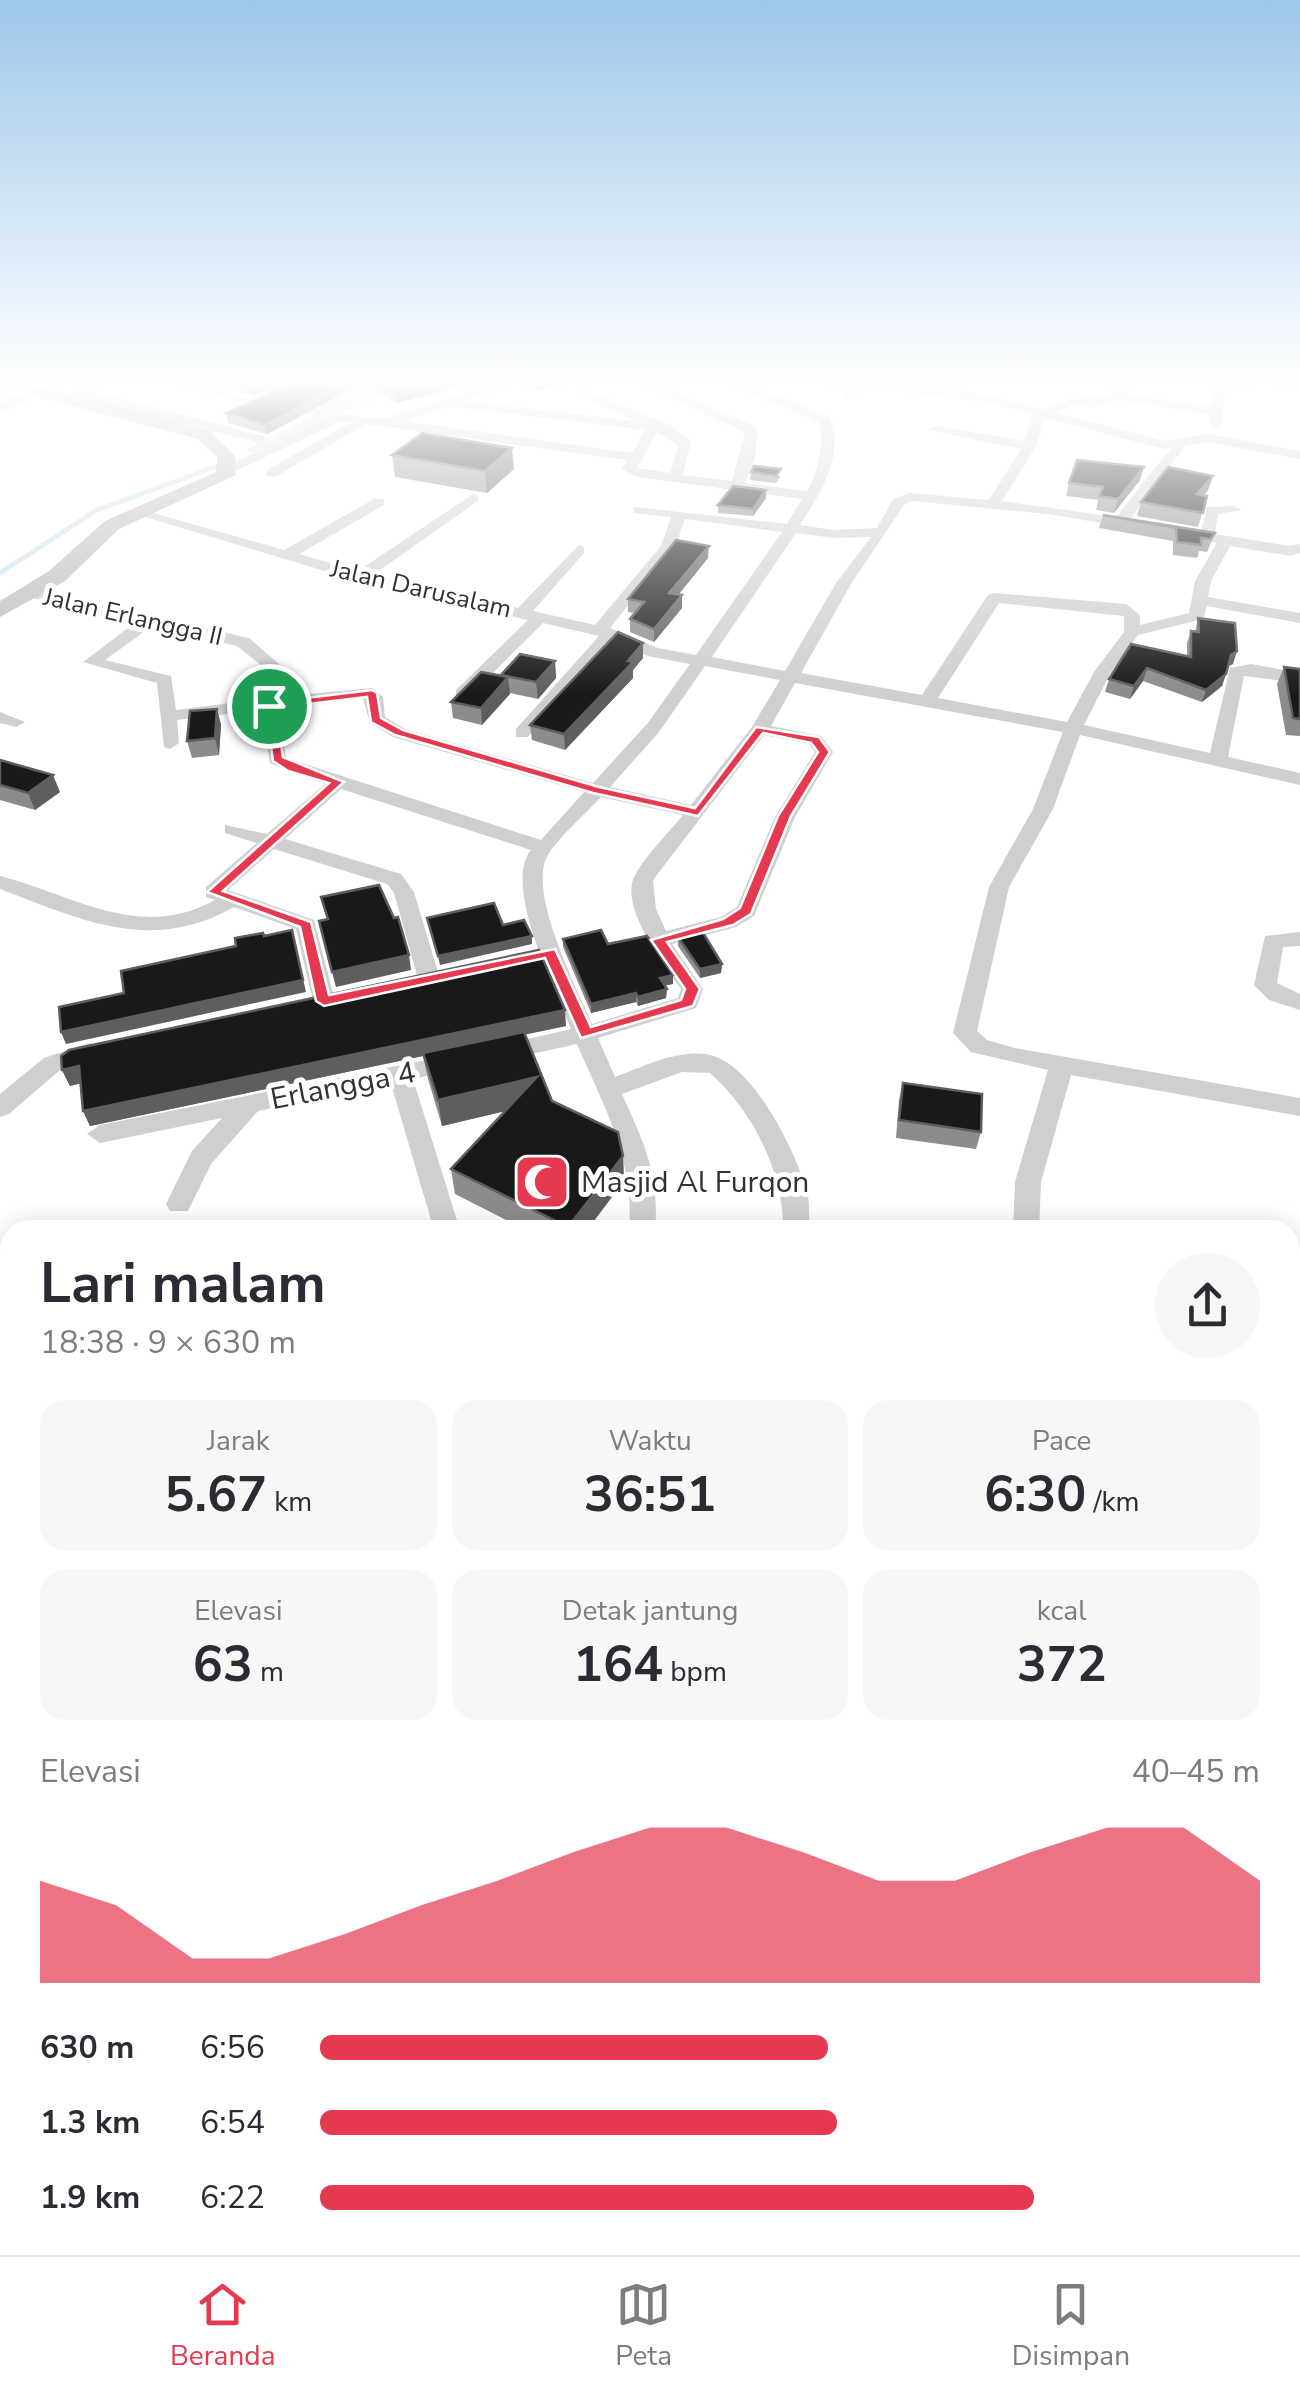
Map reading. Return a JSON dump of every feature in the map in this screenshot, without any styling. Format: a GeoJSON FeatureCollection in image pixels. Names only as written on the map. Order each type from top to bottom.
{"type":"FeatureCollection","features":[{"type":"Feature","properties":{"kind":"main road"},"geometry":{"type":"LineString","coordinates":[[0,610],[57,576],[112,526],[211,484]]}},
{"type":"Feature","properties":{"kind":"street"},"geometry":{"type":"LineString","coordinates":[[716,484],[812,496]]}},
{"type":"Feature","properties":{"kind":"street"},"geometry":{"type":"LineString","coordinates":[[643,1220],[645,1194],[638,1159],[586,1034],[541,954],[532,888],[535,858],[653,728],[792,530],[817,484]]}},
{"type":"Feature","properties":{"kind":"street"},"geometry":{"type":"LineString","coordinates":[[993,505],[1005,484]]}},
{"type":"Feature","properties":{"kind":"street"},"geometry":{"type":"LineString","coordinates":[[1120,522],[1149,484]]}},
{"type":"Feature","properties":{"kind":"street"},"geometry":{"type":"LineString","coordinates":[[360,577],[473,498]]}},
{"type":"Feature","properties":{"kind":"street"},"geometry":{"type":"LineString","coordinates":[[760,729],[815,740],[824,752],[785,816],[746,911],[728,922],[658,940],[641,891],[643,879],[760,729],[844,582],[903,498],[993,505],[1297,550]]}},
{"type":"Feature","properties":{"kind":"street"},"geometry":{"type":"LineString","coordinates":[[284,556],[379,502]]}},
{"type":"Feature","properties":{"kind":"street"},"geometry":{"type":"LineString","coordinates":[[639,510],[792,530],[866,535],[882,532]]}},
{"type":"Feature","properties":{"kind":"street"},"geometry":{"type":"LineString","coordinates":[[1132,632],[1188,622],[1197,616],[1216,540],[1212,510],[1234,510]]}},
{"type":"Feature","properties":{"kind":"street","name":"Jalan Darusalam"},"geometry":{"type":"LineString","coordinates":[[139,513],[360,577],[605,632],[654,652],[1074,728],[1300,779]]}},
{"type":"Feature","properties":{"kind":"street"},"geometry":{"type":"LineString","coordinates":[[522,734],[580,671],[668,547],[679,514]]}},
{"type":"Feature","properties":{"kind":"street"},"geometry":{"type":"LineString","coordinates":[[458,697],[502,655],[579,550]]}},
{"type":"Feature","properties":{"kind":"street","name":"Jalan Erlangga II"},"geometry":{"type":"LineString","coordinates":[[29,593],[243,642],[266,655],[272,673],[269,706],[277,759],[292,768],[543,847]]}},
{"type":"Feature","properties":{"kind":"street"},"geometry":{"type":"LineString","coordinates":[[927,701],[994,598],[1126,609],[1132,615],[1132,632],[1103,672],[1074,728],[1043,809],[1000,888],[965,1034],[979,1046],[1061,1066],[1300,1106]]}},
{"type":"Feature","properties":{"kind":"street"},"geometry":{"type":"LineString","coordinates":[[1201,600],[1300,618]]}},
{"type":"Feature","properties":{"kind":"street"},"geometry":{"type":"LineString","coordinates":[[149,621],[91,662],[165,680],[170,743]]}},
{"type":"Feature","properties":{"kind":"street"},"geometry":{"type":"LineString","coordinates":[[502,655],[522,659]]}},
{"type":"Feature","properties":{"kind":"street"},"geometry":{"type":"LineString","coordinates":[[560,667],[580,671]]}},
{"type":"Feature","properties":{"kind":"street"},"geometry":{"type":"LineString","coordinates":[[1218,761],[1236,672],[1252,669],[1300,678]]}},
{"type":"Feature","properties":{"kind":"street"},"geometry":{"type":"LineString","coordinates":[[168,716],[372,693],[376,719],[382,726],[597,790],[698,812]]}},
{"type":"Feature","properties":{"kind":"street"},"geometry":{"type":"LineString","coordinates":[[323,1001],[306,925],[293,917],[218,896],[215,888],[338,782]]}},
{"type":"Feature","properties":{"kind":"street"},"geometry":{"type":"LineString","coordinates":[[232,829],[394,879],[404,892],[429,979]]}},
{"type":"Feature","properties":{"kind":"street"},"geometry":{"type":"LineString","coordinates":[[0,882],[140,928],[194,922],[230,900]]}},
{"type":"Feature","properties":{"kind":"street"},"geometry":{"type":"LineString","coordinates":[[1300,939],[1273,941],[1265,985],[1300,1002]]}},
{"type":"Feature","properties":{"kind":"street","name":"Erlangga 4"},"geometry":{"type":"LineString","coordinates":[[100,1134],[586,1034],[688,1003],[692,989],[658,940]]}},
{"type":"Feature","properties":{"kind":"street"},"geometry":{"type":"LineString","coordinates":[[0,1108],[52,1064],[105,1048]]}},
{"type":"Feature","properties":{"kind":"street"},"geometry":{"type":"LineString","coordinates":[[610,1089],[686,1064],[706,1062],[730,1072],[744,1090],[795,1194],[796,1220]]}},
{"type":"Feature","properties":{"kind":"street"},"geometry":{"type":"LineString","coordinates":[[1026,1220],[1028,1182],[1061,1066]]}},
{"type":"Feature","properties":{"kind":"street"},"geometry":{"type":"LineString","coordinates":[[400,1075],[444,1220]]}},
{"type":"Feature","properties":{"kind":"street"},"geometry":{"type":"LineString","coordinates":[[178,1204],[200,1158],[249,1105]]}},
{"type":"Feature","properties":{"kind":"building"},"geometry":{"type":"Polygon","coordinates":[[[1079,484],[1130,484],[1118,499],[1099,496],[1103,487],[1079,484]]]}},
{"type":"Feature","properties":{"kind":"building"},"geometry":{"type":"Polygon","coordinates":[[[1155,484],[1206,484],[1197,494],[1207,496],[1203,513],[1141,502],[1155,484]]]}},
{"type":"Feature","properties":{"kind":"building"},"geometry":{"type":"Polygon","coordinates":[[[733,486],[766,490],[753,509],[718,505],[733,486]]]}},
{"type":"Feature","properties":{"kind":"building"},"geometry":{"type":"Polygon","coordinates":[[[1103,515],[1215,533],[1211,539],[1201,538],[1201,545],[1177,542],[1176,528],[1103,515]]]}},
{"type":"Feature","properties":{"kind":"building"},"geometry":{"type":"Polygon","coordinates":[[[676,540],[709,546],[669,593],[682,595],[654,629],[630,619],[644,602],[628,599],[676,540]]]}},
{"type":"Feature","properties":{"kind":"building"},"geometry":{"type":"Polygon","coordinates":[[[1198,618],[1235,623],[1237,651],[1231,655],[1226,674],[1206,690],[1147,668],[1134,686],[1109,679],[1131,644],[1191,657],[1191,631],[1199,632],[1198,618]]]}},
{"type":"Feature","properties":{"kind":"building"},"geometry":{"type":"Polygon","coordinates":[[[618,632],[643,643],[628,661],[633,662],[564,734],[530,725],[618,632]]]}},
{"type":"Feature","properties":{"kind":"building"},"geometry":{"type":"Polygon","coordinates":[[[520,654],[555,661],[536,682],[501,675],[520,654]]]}},
{"type":"Feature","properties":{"kind":"building"},"geometry":{"type":"Polygon","coordinates":[[[1284,667],[1300,669],[1300,719],[1293,718],[1284,667]]]}},
{"type":"Feature","properties":{"kind":"building"},"geometry":{"type":"Polygon","coordinates":[[[481,672],[508,677],[481,708],[451,702],[481,672]]]}},
{"type":"Feature","properties":{"kind":"building"},"geometry":{"type":"Polygon","coordinates":[[[217,709],[215,738],[187,741],[190,711],[217,709]]]}},
{"type":"Feature","properties":{"kind":"building"},"geometry":{"type":"Polygon","coordinates":[[[0,760],[53,775],[28,793],[0,785],[0,760]]]}},
{"type":"Feature","properties":{"kind":"building"},"geometry":{"type":"Polygon","coordinates":[[[379,885],[394,918],[398,917],[409,955],[332,972],[319,921],[328,919],[321,897],[379,885]]]}},
{"type":"Feature","properties":{"kind":"building"},"geometry":{"type":"Polygon","coordinates":[[[494,903],[503,925],[524,920],[532,936],[438,956],[427,918],[494,903]]]}},
{"type":"Feature","properties":{"kind":"building"},"geometry":{"type":"Polygon","coordinates":[[[292,930],[303,980],[61,1032],[59,1007],[124,993],[121,971],[236,946],[235,938],[292,930]]]}},
{"type":"Feature","properties":{"kind":"building"},"geometry":{"type":"Polygon","coordinates":[[[601,930],[608,944],[647,936],[673,975],[660,978],[667,989],[591,1004],[563,939],[601,930]]]}},
{"type":"Feature","properties":{"kind":"building"},"geometry":{"type":"Polygon","coordinates":[[[702,931],[722,964],[700,969],[678,937],[702,931]]]}},
{"type":"Feature","properties":{"kind":"building"},"geometry":{"type":"Polygon","coordinates":[[[539,950],[565,1010],[83,1111],[79,1066],[62,1070],[61,1056],[69,1050],[539,950]]]}},
{"type":"Feature","properties":{"kind":"building"},"geometry":{"type":"Polygon","coordinates":[[[524,1032],[552,1101],[618,1132],[623,1156],[573,1220],[554,1220],[451,1169],[537,1077],[438,1100],[423,1053],[524,1032]]]}},
{"type":"Feature","properties":{"kind":"building"},"geometry":{"type":"Polygon","coordinates":[[[903,1083],[982,1094],[981,1132],[899,1120],[903,1083]]]}},
{"type":"Feature","properties":{"kind":"waterway"},"geometry":{"type":"LineString","coordinates":[[0,573],[97,510],[168,484]]}},
{"type":"Feature","properties":{"kind":"place","name":"Masjid Al Furqon"},"geometry":{"type":"Point","coordinates":[542,1182]}},
{"type":"Feature","properties":{"kind":"route"},"geometry":{"type":"LineString","coordinates":[[355,692],[372,693],[376,719],[382,726],[597,790],[698,812],[760,729],[815,740],[822,744],[824,752],[785,816],[746,911],[728,922],[658,940],[692,989],[688,1003],[586,1034],[550,952],[324,1001],[306,925],[293,917],[214,892],[223,880],[338,782],[292,768],[277,759],[269,706],[355,692]]}}]}
